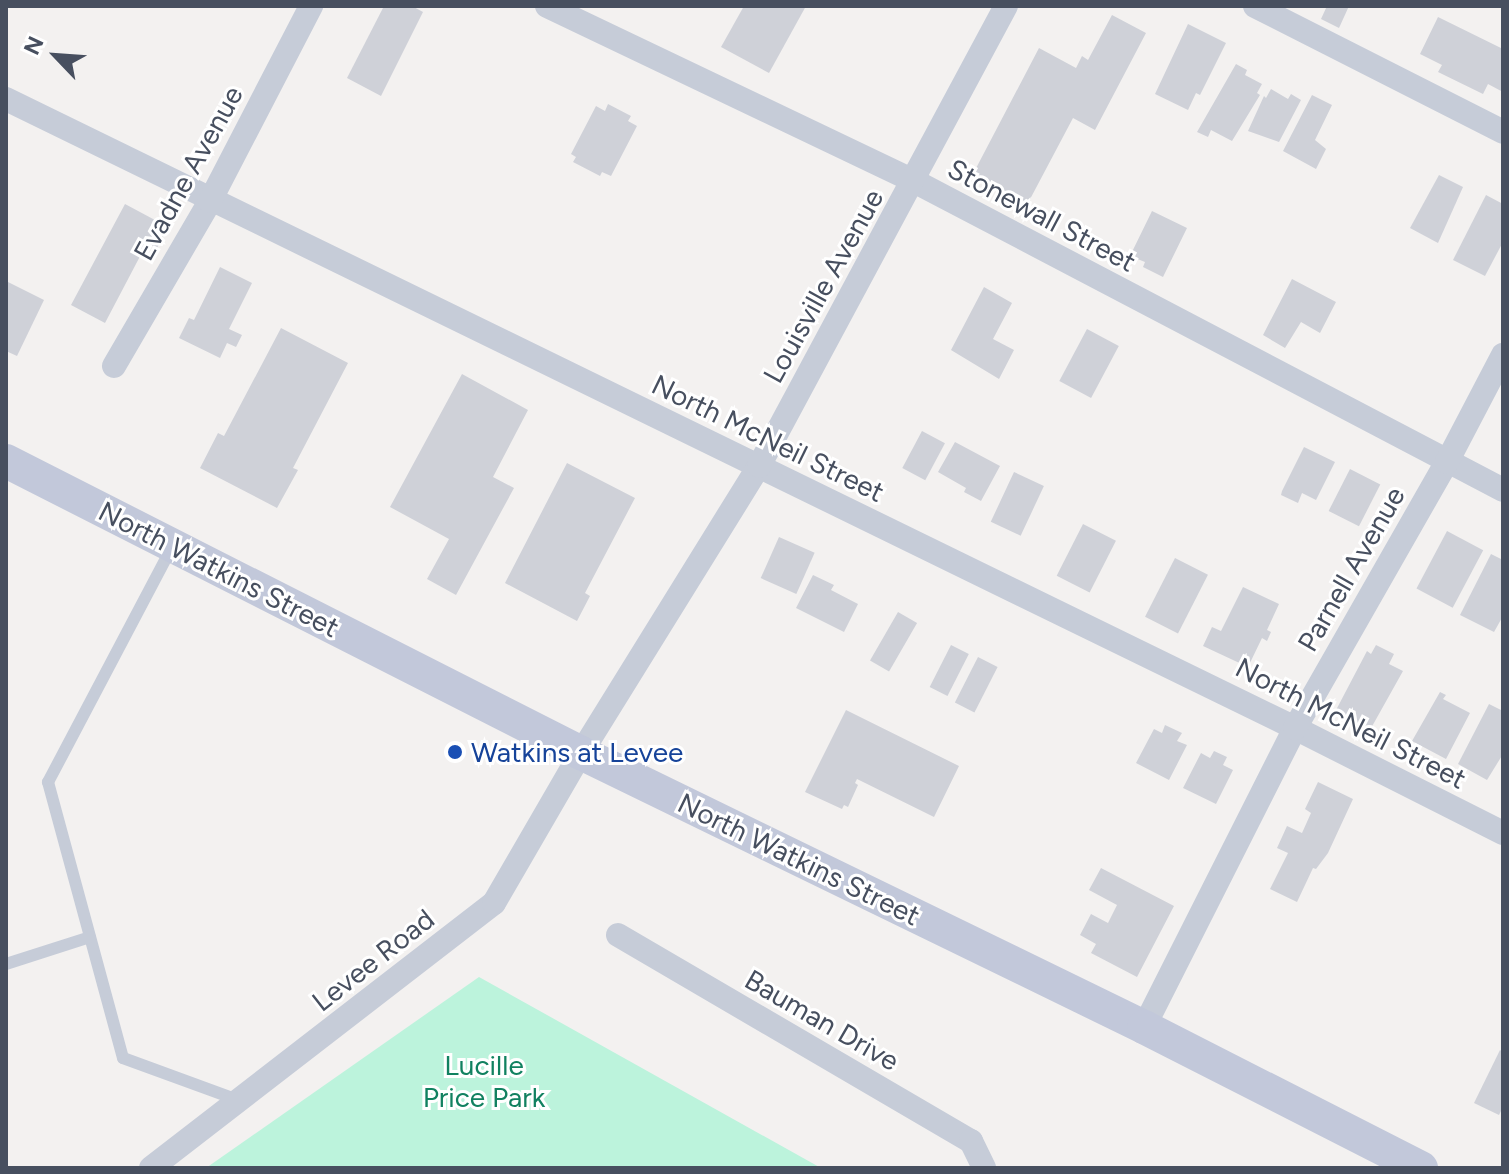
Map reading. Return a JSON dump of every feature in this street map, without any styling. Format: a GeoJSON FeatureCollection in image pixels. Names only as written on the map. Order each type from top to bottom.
{"type":"FeatureCollection","features":[{"type":"Feature","properties":{"kind":"main road","name":"North Watkins Street"},"geometry":{"type":"LineString","coordinates":[[6,461],[581,753],[1144,1027],[1421,1168]]}},
{"type":"Feature","properties":{"kind":"street","name":"Evadne Avenue"},"geometry":{"type":"LineString","coordinates":[[114,366],[210,201],[311,6]]}},
{"type":"Feature","properties":{"kind":"street","name":"Stonewall Street"},"geometry":{"type":"LineString","coordinates":[[547,6],[914,181],[1503,490]]}},
{"type":"Feature","properties":{"kind":"street","name":"Louisville Avenue"},"geometry":{"type":"LineString","coordinates":[[581,753],[759,466],[1006,6]]}},
{"type":"Feature","properties":{"kind":"street"},"geometry":{"type":"LineString","coordinates":[[1255,6],[1503,132]]}},
{"type":"Feature","properties":{"kind":"street","name":"North McNeil Street"},"geometry":{"type":"LineString","coordinates":[[6,99],[1295,728],[1503,833]]}},
{"type":"Feature","properties":{"kind":"street","name":"Parnell Avenue"},"geometry":{"type":"LineString","coordinates":[[1144,1027],[1295,728],[1447,462],[1503,355]]}},
{"type":"Feature","properties":{"kind":"street","name":"Levee Road"},"geometry":{"type":"LineString","coordinates":[[151,1168],[494,903],[581,753]]}},
{"type":"Feature","properties":{"kind":"street","name":"Bauman Drive"},"geometry":{"type":"LineString","coordinates":[[618,935],[971,1141],[984,1168]]}},
{"type":"Feature","properties":{"kind":"lane"},"geometry":{"type":"LineString","coordinates":[[173,545],[48,782],[123,1058],[241,1101]]}},
{"type":"Feature","properties":{"kind":"lane"},"geometry":{"type":"LineString","coordinates":[[6,964],[90,937]]}},
{"type":"Feature","properties":{"kind":"green space","name":"Lucille Price Park"},"geometry":{"type":"Polygon","coordinates":[[[479,977],[821,1168],[206,1168],[479,977]]]}},
{"type":"Feature","properties":{"kind":"building"},"geometry":{"type":"Polygon","coordinates":[[[384,6],[412,6],[423,12],[381,96],[347,78],[384,6]]]}},
{"type":"Feature","properties":{"kind":"building"},"geometry":{"type":"Polygon","coordinates":[[[744,6],[806,6],[769,73],[721,47],[744,6]]]}},
{"type":"Feature","properties":{"kind":"building"},"geometry":{"type":"Polygon","coordinates":[[[1327,6],[1349,6],[1339,28],[1321,19],[1327,6]]]}},
{"type":"Feature","properties":{"kind":"building"},"geometry":{"type":"Polygon","coordinates":[[[1112,15],[1146,33],[1095,130],[1073,118],[1028,203],[973,174],[1039,48],[1076,68],[1082,56],[1088,60],[1112,15]]]}},
{"type":"Feature","properties":{"kind":"building"},"geometry":{"type":"Polygon","coordinates":[[[1438,17],[1503,49],[1503,92],[1488,84],[1483,94],[1438,72],[1442,65],[1420,54],[1438,17]]]}},
{"type":"Feature","properties":{"kind":"building"},"geometry":{"type":"Polygon","coordinates":[[[1188,24],[1226,43],[1200,95],[1196,93],[1188,110],[1155,94],[1188,24]]]}},
{"type":"Feature","properties":{"kind":"building"},"geometry":{"type":"Polygon","coordinates":[[[1236,64],[1247,70],[1245,75],[1262,84],[1257,93],[1260,95],[1232,141],[1211,130],[1208,137],[1197,132],[1236,64]]]}},
{"type":"Feature","properties":{"kind":"building"},"geometry":{"type":"Polygon","coordinates":[[[1271,89],[1288,99],[1291,94],[1301,100],[1279,142],[1248,131],[1264,96],[1266,98],[1271,89]]]}},
{"type":"Feature","properties":{"kind":"building"},"geometry":{"type":"Polygon","coordinates":[[[1312,95],[1332,105],[1315,140],[1326,149],[1316,169],[1283,151],[1312,95]]]}},
{"type":"Feature","properties":{"kind":"building"},"geometry":{"type":"Polygon","coordinates":[[[608,104],[631,116],[628,121],[637,126],[611,176],[602,172],[600,176],[573,162],[576,157],[571,154],[596,106],[605,111],[608,104]]]}},
{"type":"Feature","properties":{"kind":"building"},"geometry":{"type":"Polygon","coordinates":[[[1439,175],[1463,187],[1438,243],[1410,228],[1439,175]]]}},
{"type":"Feature","properties":{"kind":"building"},"geometry":{"type":"Polygon","coordinates":[[[1486,195],[1503,204],[1503,242],[1485,276],[1453,260],[1486,195]]]}},
{"type":"Feature","properties":{"kind":"building"},"geometry":{"type":"Polygon","coordinates":[[[125,204],[168,227],[157,248],[147,243],[105,323],[71,305],[125,204]]]}},
{"type":"Feature","properties":{"kind":"building"},"geometry":{"type":"Polygon","coordinates":[[[1152,211],[1187,228],[1163,277],[1143,267],[1145,262],[1130,256],[1152,211]]]}},
{"type":"Feature","properties":{"kind":"building"},"geometry":{"type":"Polygon","coordinates":[[[220,267],[252,283],[229,329],[242,335],[236,347],[227,343],[220,358],[179,338],[189,318],[194,320],[220,267]]]}},
{"type":"Feature","properties":{"kind":"building"},"geometry":{"type":"Polygon","coordinates":[[[1292,279],[1336,302],[1320,333],[1301,322],[1285,348],[1263,335],[1292,279]]]}},
{"type":"Feature","properties":{"kind":"building"},"geometry":{"type":"Polygon","coordinates":[[[6,281],[44,300],[17,356],[6,351],[6,281]]]}},
{"type":"Feature","properties":{"kind":"building"},"geometry":{"type":"Polygon","coordinates":[[[984,287],[1012,303],[993,339],[1014,350],[999,379],[951,350],[984,287]]]}},
{"type":"Feature","properties":{"kind":"building"},"geometry":{"type":"Polygon","coordinates":[[[281,328],[348,363],[293,468],[298,470],[277,508],[200,468],[218,433],[224,436],[281,328]]]}},
{"type":"Feature","properties":{"kind":"building"},"geometry":{"type":"Polygon","coordinates":[[[1087,329],[1119,346],[1091,398],[1059,381],[1087,329]]]}},
{"type":"Feature","properties":{"kind":"building"},"geometry":{"type":"Polygon","coordinates":[[[462,374],[528,410],[493,477],[514,488],[456,595],[427,579],[449,539],[390,507],[462,374]]]}},
{"type":"Feature","properties":{"kind":"building"},"geometry":{"type":"Polygon","coordinates":[[[922,431],[945,443],[925,480],[902,468],[922,431]]]}},
{"type":"Feature","properties":{"kind":"building"},"geometry":{"type":"Polygon","coordinates":[[[955,442],[1000,466],[981,501],[938,472],[955,442]]]}},
{"type":"Feature","properties":{"kind":"building"},"geometry":{"type":"Polygon","coordinates":[[[1304,447],[1335,462],[1316,500],[1302,493],[1298,503],[1281,495],[1304,447]]]}},
{"type":"Feature","properties":{"kind":"building"},"geometry":{"type":"Polygon","coordinates":[[[567,463],[635,498],[585,593],[590,596],[577,621],[505,583],[567,463]]]}},
{"type":"Feature","properties":{"kind":"building"},"geometry":{"type":"Polygon","coordinates":[[[1350,469],[1380,484],[1359,526],[1329,511],[1350,469]]]}},
{"type":"Feature","properties":{"kind":"building"},"geometry":{"type":"Polygon","coordinates":[[[1014,472],[1044,486],[1021,536],[991,522],[1014,472]]]}},
{"type":"Feature","properties":{"kind":"building"},"geometry":{"type":"Polygon","coordinates":[[[1083,524],[1116,541],[1090,592],[1057,576],[1083,524]]]}},
{"type":"Feature","properties":{"kind":"building"},"geometry":{"type":"Polygon","coordinates":[[[1447,531],[1483,550],[1453,608],[1416,588],[1447,531]]]}},
{"type":"Feature","properties":{"kind":"building"},"geometry":{"type":"Polygon","coordinates":[[[779,537],[815,553],[796,594],[761,578],[779,537]]]}},
{"type":"Feature","properties":{"kind":"building"},"geometry":{"type":"Polygon","coordinates":[[[1491,554],[1503,560],[1503,616],[1494,632],[1460,615],[1491,554]]]}},
{"type":"Feature","properties":{"kind":"building"},"geometry":{"type":"Polygon","coordinates":[[[1175,558],[1208,575],[1178,634],[1145,617],[1175,558]]]}},
{"type":"Feature","properties":{"kind":"building"},"geometry":{"type":"Polygon","coordinates":[[[813,575],[834,585],[831,590],[858,604],[844,632],[796,608],[813,575]]]}},
{"type":"Feature","properties":{"kind":"building"},"geometry":{"type":"Polygon","coordinates":[[[1243,587],[1279,604],[1267,630],[1271,632],[1267,641],[1262,638],[1248,667],[1203,646],[1212,627],[1221,631],[1243,587]]]}},
{"type":"Feature","properties":{"kind":"building"},"geometry":{"type":"Polygon","coordinates":[[[898,612],[917,623],[889,671],[870,660],[898,612]]]}},
{"type":"Feature","properties":{"kind":"building"},"geometry":{"type":"Polygon","coordinates":[[[951,645],[969,654],[947,696],[930,687],[951,645]]]}},
{"type":"Feature","properties":{"kind":"building"},"geometry":{"type":"Polygon","coordinates":[[[1376,645],[1394,654],[1389,664],[1403,671],[1370,730],[1335,712],[1367,651],[1371,654],[1376,645]]]}},
{"type":"Feature","properties":{"kind":"building"},"geometry":{"type":"Polygon","coordinates":[[[978,657],[998,667],[974,712],[955,702],[978,657]]]}},
{"type":"Feature","properties":{"kind":"building"},"geometry":{"type":"Polygon","coordinates":[[[1440,692],[1446,695],[1443,699],[1470,713],[1446,759],[1412,741],[1440,692]]]}},
{"type":"Feature","properties":{"kind":"building"},"geometry":{"type":"Polygon","coordinates":[[[1489,704],[1503,711],[1503,754],[1487,780],[1458,764],[1489,704]]]}},
{"type":"Feature","properties":{"kind":"building"},"geometry":{"type":"Polygon","coordinates":[[[846,710],[959,766],[934,817],[857,779],[855,783],[858,785],[848,807],[844,805],[842,809],[805,792],[846,710]]]}},
{"type":"Feature","properties":{"kind":"building"},"geometry":{"type":"Polygon","coordinates":[[[1165,725],[1182,733],[1177,741],[1187,745],[1169,780],[1136,763],[1154,729],[1162,733],[1165,725]]]}},
{"type":"Feature","properties":{"kind":"building"},"geometry":{"type":"Polygon","coordinates":[[[1214,751],[1227,757],[1223,765],[1233,770],[1216,804],[1183,788],[1201,753],[1210,758],[1214,751]]]}},
{"type":"Feature","properties":{"kind":"building"},"geometry":{"type":"Polygon","coordinates":[[[1318,782],[1353,799],[1328,853],[1316,869],[1313,868],[1297,902],[1270,889],[1288,853],[1277,848],[1287,826],[1302,833],[1311,813],[1305,809],[1318,782]]]}},
{"type":"Feature","properties":{"kind":"building"},"geometry":{"type":"Polygon","coordinates":[[[1101,868],[1174,906],[1137,977],[1091,953],[1096,944],[1080,935],[1091,914],[1108,923],[1117,905],[1089,890],[1101,868]]]}},
{"type":"Feature","properties":{"kind":"building"},"geometry":{"type":"Polygon","coordinates":[[[1500,1050],[1503,1052],[1503,1107],[1499,1115],[1474,1103],[1500,1050]]]}},
{"type":"Feature","properties":{"kind":"place","name":"Watkins at Levee"},"geometry":{"type":"Point","coordinates":[455,752]}}]}
